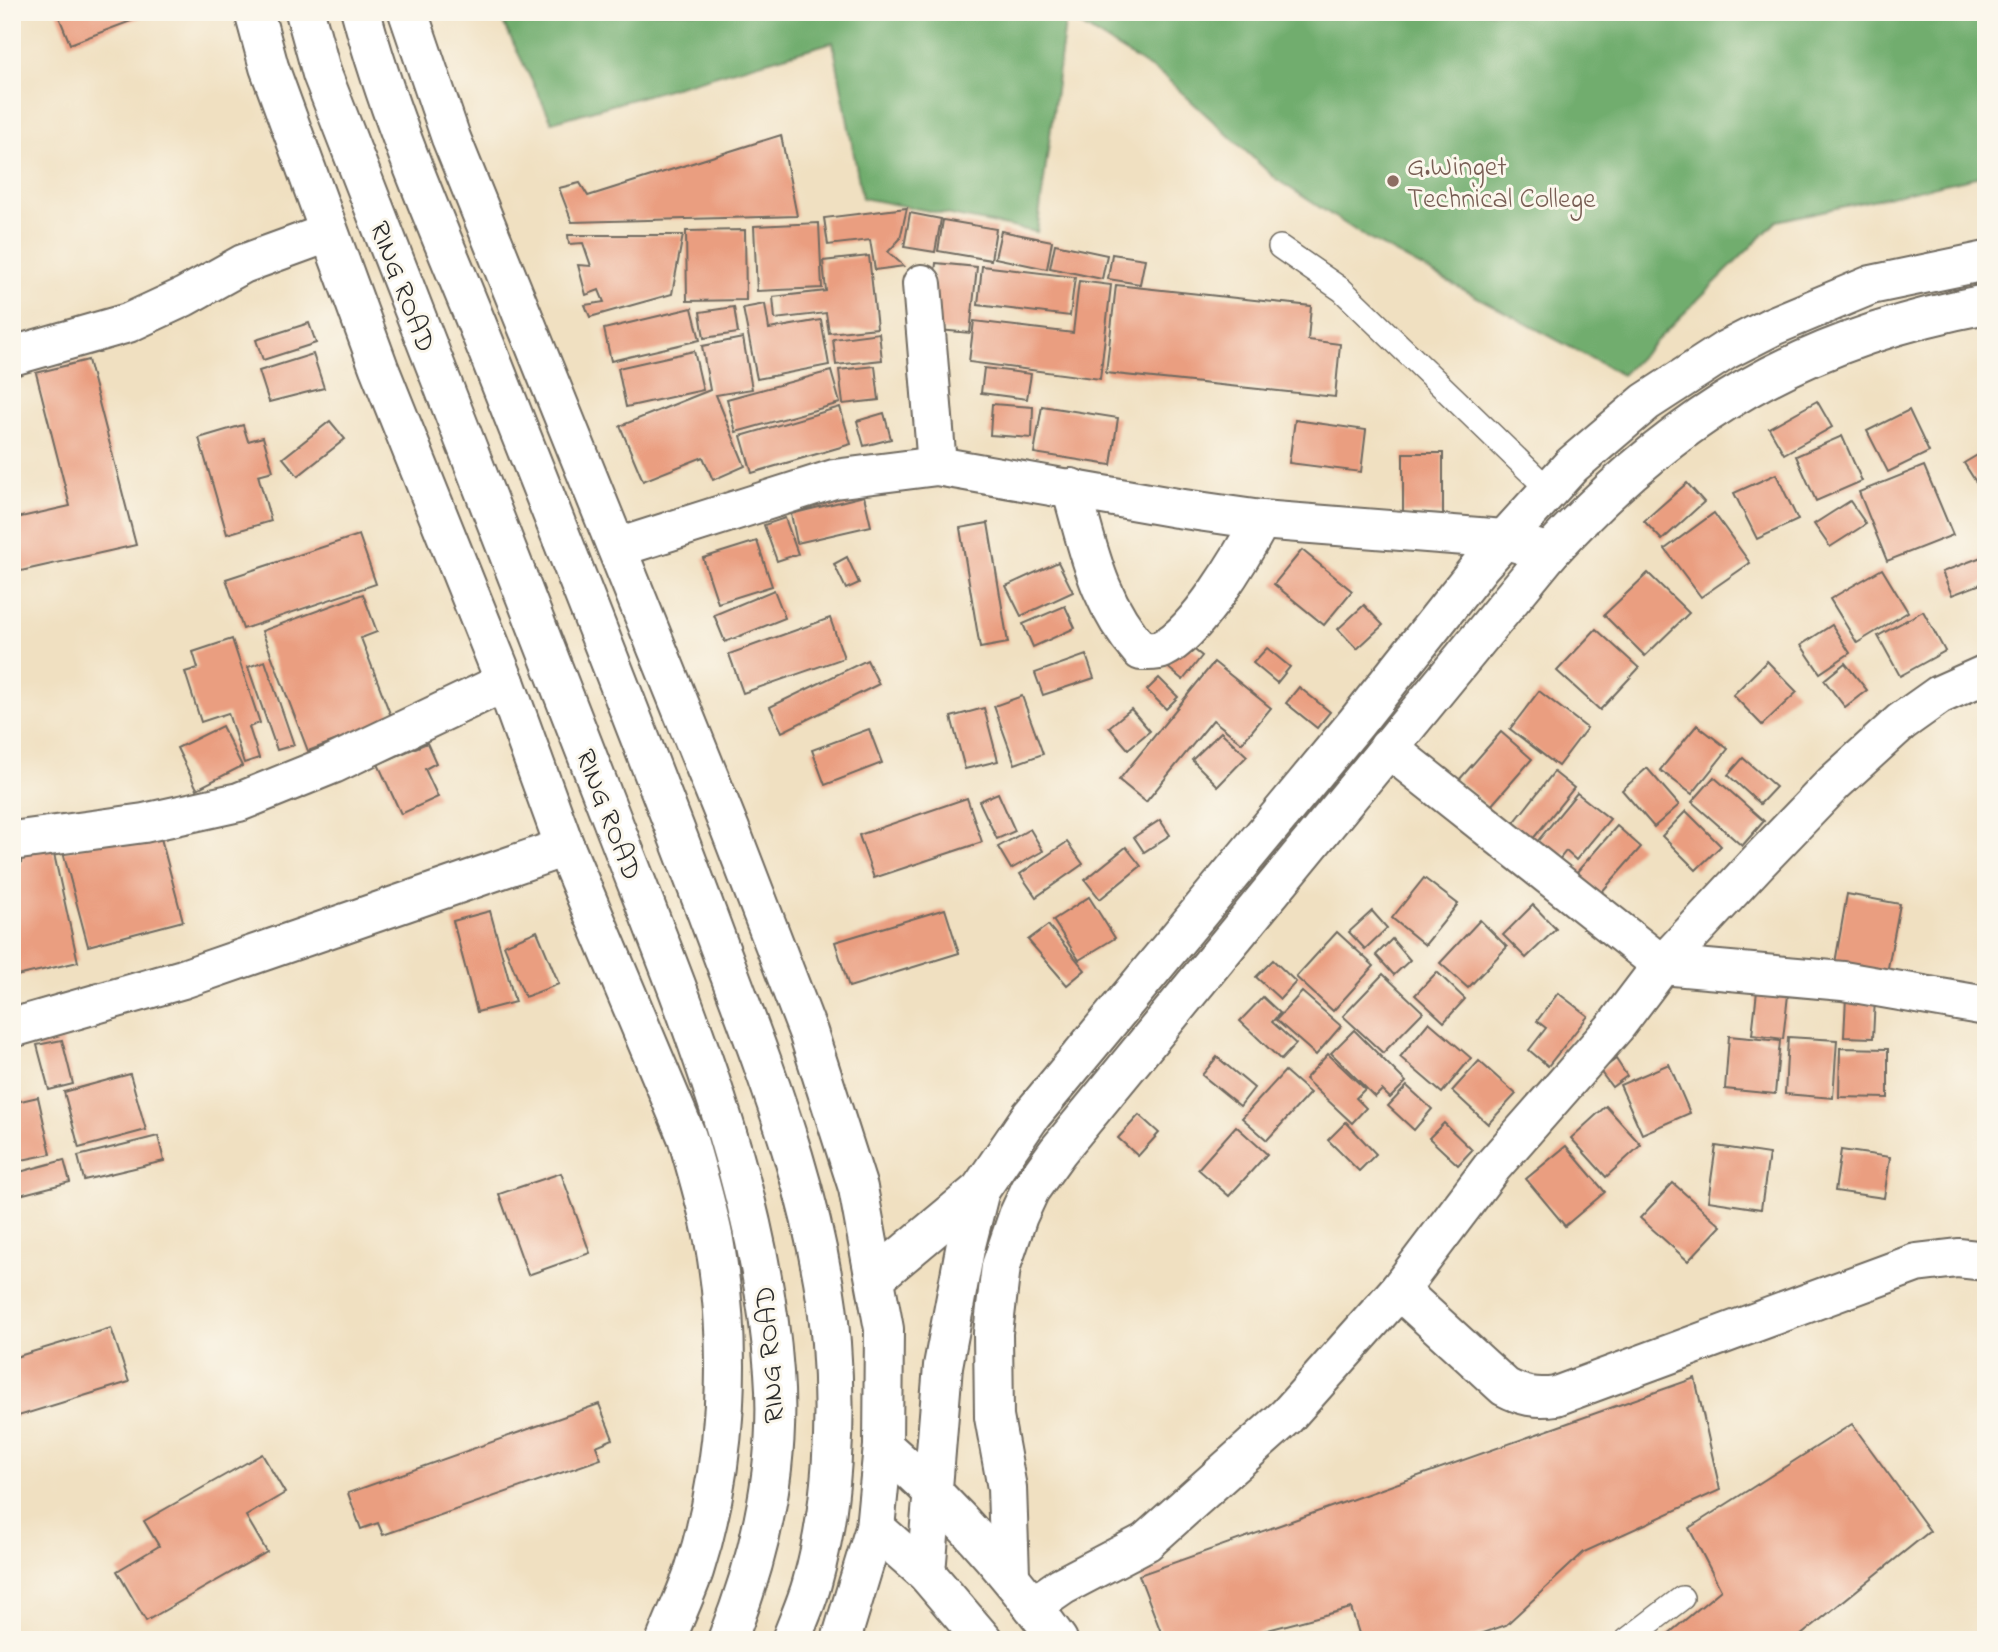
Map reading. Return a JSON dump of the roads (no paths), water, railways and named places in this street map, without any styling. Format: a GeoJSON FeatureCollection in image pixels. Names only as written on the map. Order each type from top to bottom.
{"type":"FeatureCollection","features":[{"type":"Feature","properties":{"kind":"main road"},"geometry":{"type":"LineString","coordinates":[[254,12],[269,67],[328,233],[505,682],[565,847],[687,1137],[714,1240],[725,1375],[720,1441],[713,1495],[694,1571],[666,1640]]}},
{"type":"Feature","properties":{"kind":"main road","name":"RING ROAD"},"geometry":{"type":"LineString","coordinates":[[306,12],[327,86],[541,633],[723,1114],[760,1253],[768,1311],[776,1422],[770,1486],[759,1547],[727,1640]]}},
{"type":"Feature","properties":{"kind":"main road","name":"RING ROAD"},"geometry":{"type":"LineString","coordinates":[[361,12],[376,68],[419,185],[646,752],[755,1043],[783,1124],[811,1228],[831,1341],[833,1401],[824,1528],[812,1583],[791,1640]]}},
{"type":"Feature","properties":{"kind":"main road"},"geometry":{"type":"LineString","coordinates":[[408,12],[451,138],[617,548],[808,1032],[858,1188],[884,1329],[883,1446],[875,1528],[841,1640]]}},
{"type":"Feature","properties":{"kind":"main road"},"geometry":{"type":"LineString","coordinates":[[12,356],[128,323],[184,297],[243,264],[328,233]]}},
{"type":"Feature","properties":{"kind":"main road"},"geometry":{"type":"LineString","coordinates":[[876,1278],[981,1190],[1030,1117],[1504,539],[1581,457],[1646,402],[1726,349],[1773,326],[1871,285],[1986,261]]}},
{"type":"Feature","properties":{"kind":"main road"},"geometry":{"type":"LineString","coordinates":[[922,284],[937,466]]}},
{"type":"Feature","properties":{"kind":"main road"},"geometry":{"type":"LineString","coordinates":[[1010,1574],[1007,1488],[994,1417],[993,1333],[1001,1266],[1018,1216],[1030,1190],[1058,1151],[1549,553],[1630,470],[1710,410],[1829,348],[1886,327],[1986,304]]}},
{"type":"Feature","properties":{"kind":"main road"},"geometry":{"type":"LineString","coordinates":[[617,548],[834,479],[937,466],[1261,520],[1504,539],[1549,553]]}},
{"type":"Feature","properties":{"kind":"main road"},"geometry":{"type":"LineString","coordinates":[[1071,488],[1097,580],[1118,625],[1141,651],[1160,650],[1177,640],[1234,571],[1261,520]]}},
{"type":"Feature","properties":{"kind":"main road"},"geometry":{"type":"LineString","coordinates":[[1033,1606],[1062,1586],[1146,1542],[1193,1503],[1287,1416],[1399,1290],[1492,1167],[1615,1027],[1662,965],[1824,793],[1882,739],[1939,695],[1986,674]]}},
{"type":"Feature","properties":{"kind":"main road"},"geometry":{"type":"LineString","coordinates":[[12,841],[144,823],[239,802],[333,764],[505,682]]}},
{"type":"Feature","properties":{"kind":"main road"},"geometry":{"type":"LineString","coordinates":[[1388,748],[1662,965],[1843,981],[1986,1006]]}},
{"type":"Feature","properties":{"kind":"main road"},"geometry":{"type":"LineString","coordinates":[[12,1028],[183,979],[565,847]]}},
{"type":"Feature","properties":{"kind":"main road"},"geometry":{"type":"LineString","coordinates":[[926,1573],[935,1491],[943,1366],[965,1250],[981,1190]]}},
{"type":"Feature","properties":{"kind":"main road"},"geometry":{"type":"LineString","coordinates":[[1399,1290],[1505,1387],[1519,1394],[1542,1399],[1916,1264],[1958,1258],[1986,1261]]}},
{"type":"Feature","properties":{"kind":"main road"},"geometry":{"type":"LineString","coordinates":[[883,1446],[935,1491],[1010,1574],[1058,1640]]}},
{"type":"Feature","properties":{"kind":"main road"},"geometry":{"type":"LineString","coordinates":[[875,1528],[926,1573],[983,1640]]}},
{"type":"Feature","properties":{"kind":"lane"},"geometry":{"type":"LineString","coordinates":[[1280,247],[1342,290],[1549,490]]}},
{"type":"Feature","properties":{"kind":"lane"},"geometry":{"type":"LineString","coordinates":[[1627,1640],[1682,1598]]}},
{"type":"Feature","properties":{"kind":"place","name":"G.Winget Technical College"},"geometry":{"type":"Point","coordinates":[1393,181]}}]}
